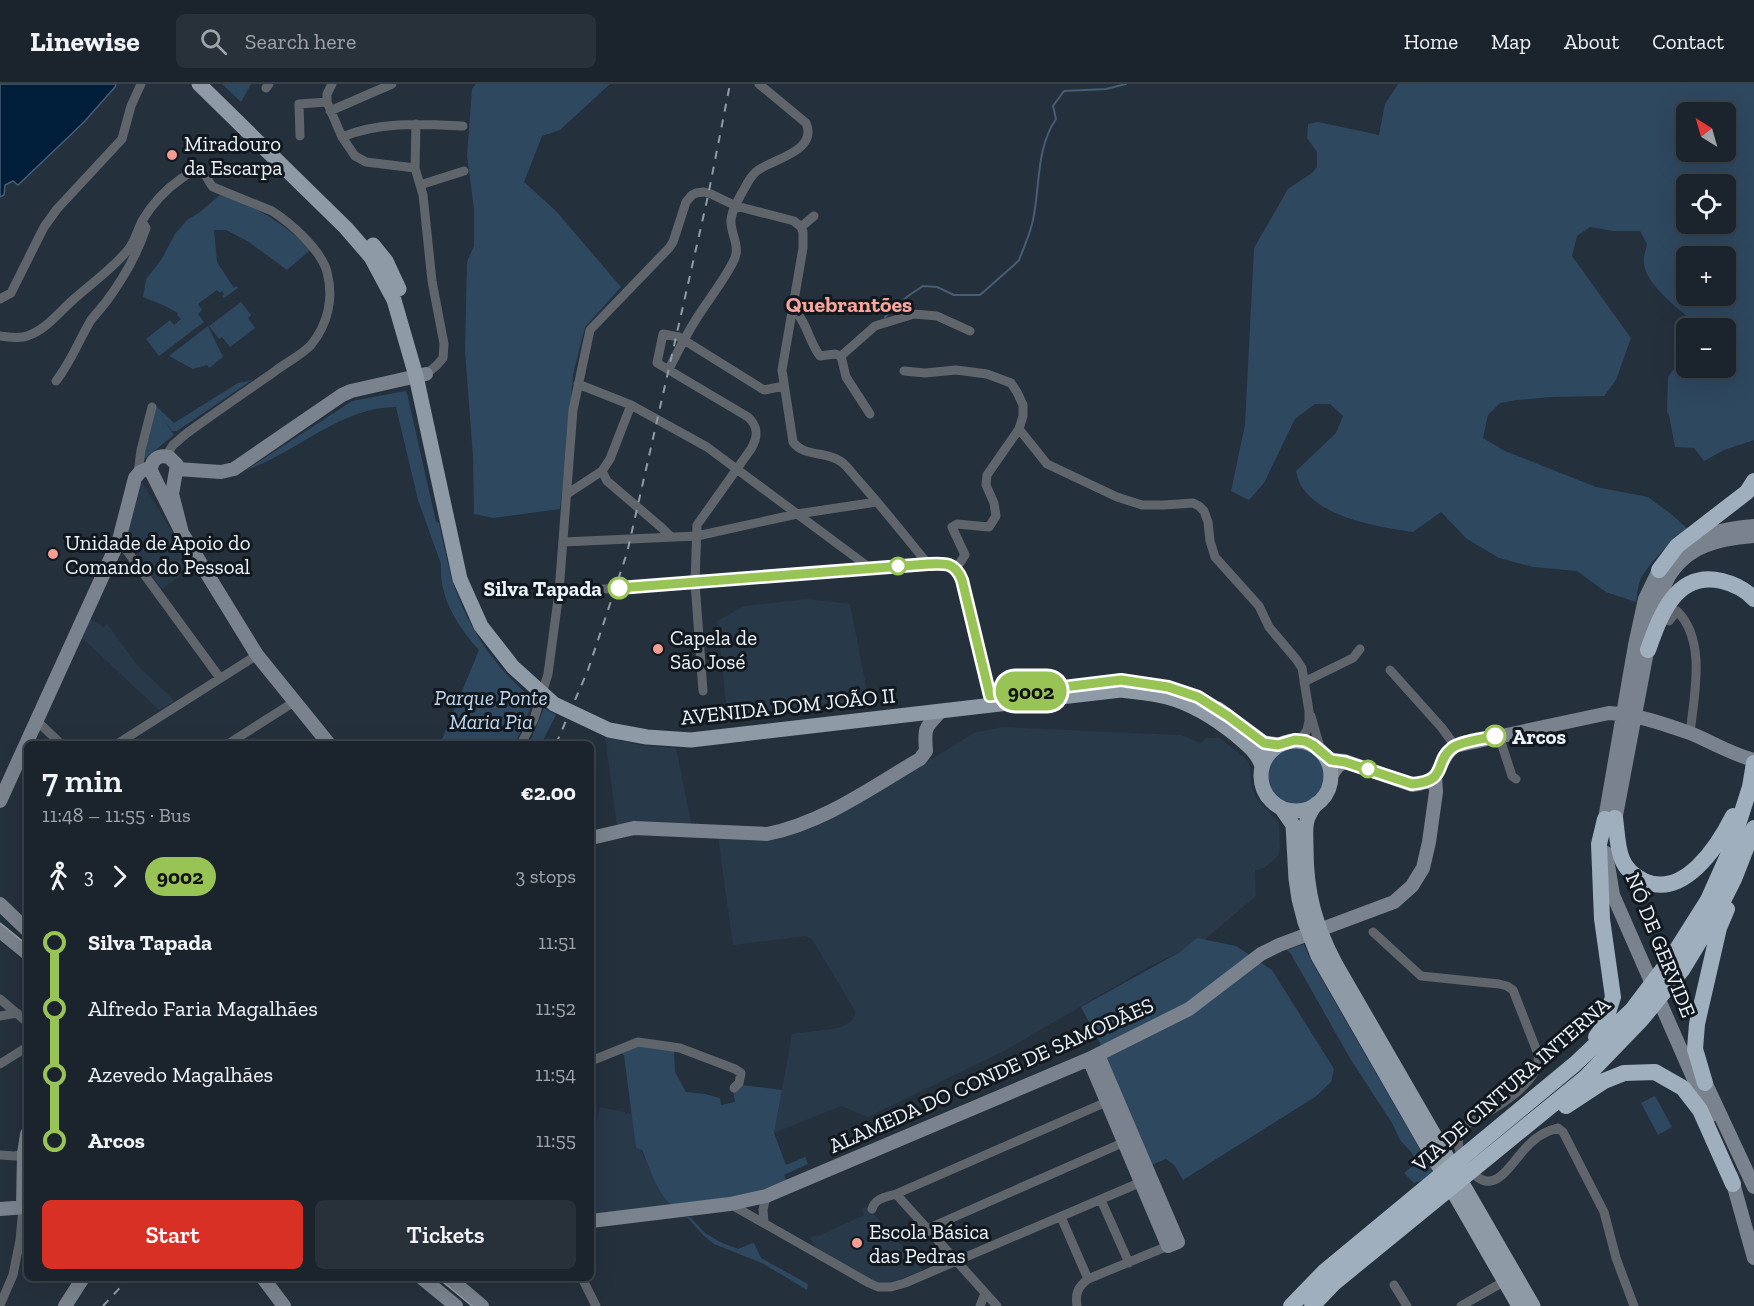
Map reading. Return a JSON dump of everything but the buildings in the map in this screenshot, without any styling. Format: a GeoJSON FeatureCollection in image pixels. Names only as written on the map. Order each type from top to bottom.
{"type":"FeatureCollection","features":[{"type":"Feature","properties":{"kind":"highway"},"geometry":{"type":"LineString","coordinates":[[1659,570],[1677,546],[1740,498],[1754,481]]}},
{"type":"Feature","properties":{"kind":"highway"},"geometry":{"type":"LineString","coordinates":[[1647,650],[1665,607],[1681,590],[1696,581],[1713,579],[1732,584],[1750,594],[1754,599]]}},
{"type":"Feature","properties":{"kind":"highway","name":"VIA DE CINTURA INTERNA"},"geometry":{"type":"LineString","coordinates":[[1677,964],[1725,862],[1750,787],[1749,760]]}},
{"type":"Feature","properties":{"kind":"highway"},"geometry":{"type":"LineString","coordinates":[[1610,818],[1620,857],[1625,866],[1635,876],[1651,884],[1671,885],[1685,878],[1698,867],[1726,831],[1750,787]]}},
{"type":"Feature","properties":{"kind":"highway"},"geometry":{"type":"LineString","coordinates":[[1575,1064],[1604,1026],[1613,997],[1602,919],[1599,844],[1610,818]]}},
{"type":"Feature","properties":{"kind":"highway","name":"VIA DE CINTURA INTERNA"},"geometry":{"type":"LineString","coordinates":[[1292,1306],[1324,1272],[1431,1193],[1493,1153],[1585,1078],[1719,909],[1734,879],[1754,828]]}},
{"type":"Feature","properties":{"kind":"highway"},"geometry":{"type":"LineString","coordinates":[[1705,1083],[1695,1049],[1697,1024],[1719,928],[1730,901],[1734,879]]}},
{"type":"Feature","properties":{"kind":"highway","name":"VIA DE CINTURA INTERNA"},"geometry":{"type":"LineString","coordinates":[[1312,1306],[1431,1193],[1575,1064],[1637,1015]]}},
{"type":"Feature","properties":{"kind":"highway"},"geometry":{"type":"LineString","coordinates":[[1493,1153],[1604,1081],[1624,1073],[1655,1072],[1683,1088],[1700,1110],[1733,1184]]}},
{"type":"Feature","properties":{"kind":"main road"},"geometry":{"type":"LineString","coordinates":[[199,84],[277,154]]}},
{"type":"Feature","properties":{"kind":"main road"},"geometry":{"type":"LineString","coordinates":[[212,84],[277,154]]}},
{"type":"Feature","properties":{"kind":"main road","name":"AVENIDA DOM JOÃO II"},"geometry":{"type":"LineString","coordinates":[[277,154],[354,222],[386,261],[404,299],[465,578],[489,622],[520,661],[559,696],[610,726],[647,737],[691,740],[941,711],[1121,680],[1168,687],[1198,697],[1264,743],[1278,745]]}},
{"type":"Feature","properties":{"kind":"main road","name":"AVENIDA DOM JOÃO II"},"geometry":{"type":"LineString","coordinates":[[610,726],[690,730],[1120,690],[1166,697],[1194,706],[1255,750],[1262,766]]}},
{"type":"Feature","properties":{"kind":"main road"},"geometry":{"type":"LineString","coordinates":[[1316,804],[1300,811],[1282,808],[1273,803],[1265,794],[1260,773],[1268,754],[1278,745],[1295,740],[1305,741],[1322,753],[1329,764],[1331,775],[1329,786],[1324,796],[1308,815],[1306,823],[1307,884],[1322,938],[1335,965],[1533,1306]]}},
{"type":"Feature","properties":{"kind":"main road"},"geometry":{"type":"LineString","coordinates":[[1282,808],[1293,825],[1299,899],[1318,956],[1519,1306]]}},
{"type":"Feature","properties":{"kind":"street"},"geometry":{"type":"LineString","coordinates":[[0,299],[11,292],[44,228],[57,209],[122,139],[131,106],[141,84]]}},
{"type":"Feature","properties":{"kind":"street"},"geometry":{"type":"LineString","coordinates":[[332,84],[327,94],[328,106],[342,137],[355,156],[366,162],[415,168]]}},
{"type":"Feature","properties":{"kind":"street"},"geometry":{"type":"LineString","coordinates":[[300,136],[299,104],[328,106],[392,84]]}},
{"type":"Feature","properties":{"kind":"street"},"geometry":{"type":"LineString","coordinates":[[669,369],[694,322],[735,260],[737,246],[731,219],[753,174],[796,151],[808,135],[806,123],[759,84]]}},
{"type":"Feature","properties":{"kind":"street"},"geometry":{"type":"LineString","coordinates":[[342,137],[378,127],[416,124],[463,126]]}},
{"type":"Feature","properties":{"kind":"street"},"geometry":{"type":"LineString","coordinates":[[148,473],[163,482],[171,479],[176,473],[221,472],[234,469],[342,395],[421,375],[436,366],[443,358],[444,344],[432,281],[423,195],[415,168],[416,124]]}},
{"type":"Feature","properties":{"kind":"street"},"geometry":{"type":"LineString","coordinates":[[0,336],[24,337],[47,325],[127,250],[133,243],[142,222],[169,188],[194,171],[200,170],[204,173],[213,187],[280,216],[318,254],[327,271],[330,303],[324,324],[310,346],[177,441],[166,456]]}},
{"type":"Feature","properties":{"kind":"street"},"geometry":{"type":"LineString","coordinates":[[420,186],[464,171]]}},
{"type":"Feature","properties":{"kind":"street"},"geometry":{"type":"LineString","coordinates":[[523,741],[534,719],[548,674],[559,592],[573,410],[590,330],[669,248],[686,202],[692,195],[704,192],[736,206],[794,221],[801,226],[803,248],[782,370],[793,442],[797,447],[841,461],[928,564]]}},
{"type":"Feature","properties":{"kind":"street"},"geometry":{"type":"LineString","coordinates":[[801,226],[814,216]]}},
{"type":"Feature","properties":{"kind":"street"},"geometry":{"type":"LineString","coordinates":[[56,381],[67,367],[81,336],[131,264],[147,228],[142,222]]}},
{"type":"Feature","properties":{"kind":"street"},"geometry":{"type":"LineString","coordinates":[[794,310],[800,316],[814,349],[820,356],[835,354],[842,356]]}},
{"type":"Feature","properties":{"kind":"street"},"geometry":{"type":"LineString","coordinates":[[842,356],[875,326],[914,314],[937,316],[970,331]]}},
{"type":"Feature","properties":{"kind":"street"},"geometry":{"type":"LineString","coordinates":[[703,691],[695,583],[697,525],[756,441],[757,428],[754,422],[657,363],[663,334],[679,337],[764,390],[784,386]]}},
{"type":"Feature","properties":{"kind":"street"},"geometry":{"type":"LineString","coordinates":[[842,356],[846,377],[870,414]]}},
{"type":"Feature","properties":{"kind":"street"},"geometry":{"type":"LineString","coordinates":[[904,371],[925,373],[957,370],[987,374],[1011,383],[1023,405],[1023,416],[1019,429],[987,475],[986,485],[994,503],[996,516],[989,526],[957,524],[952,527],[965,555],[956,569]]}},
{"type":"Feature","properties":{"kind":"street"},"geometry":{"type":"LineString","coordinates":[[578,384],[631,405],[707,447],[870,568]]}},
{"type":"Feature","properties":{"kind":"street"},"geometry":{"type":"LineString","coordinates":[[567,494],[602,471],[610,459],[631,405]]}},
{"type":"Feature","properties":{"kind":"street"},"geometry":{"type":"LineString","coordinates":[[152,407],[141,450],[148,473],[257,655],[323,741]]}},
{"type":"Feature","properties":{"kind":"street"},"geometry":{"type":"LineString","coordinates":[[1019,429],[1047,464],[1117,497],[1142,505],[1193,503],[1204,511],[1215,557],[1259,606],[1269,627],[1302,668],[1309,711],[1322,753],[1331,760],[1345,762],[1412,784],[1422,783],[1435,776],[1447,754],[1455,746],[1609,713],[1627,714],[1690,734],[1749,760]]}},
{"type":"Feature","properties":{"kind":"street"},"geometry":{"type":"LineString","coordinates":[[27,741],[119,540],[135,478],[148,473],[152,463],[158,457],[166,456],[173,459],[176,473],[172,494],[182,533]]}},
{"type":"Feature","properties":{"kind":"street"},"geometry":{"type":"LineString","coordinates":[[602,471],[607,481],[670,537]]}},
{"type":"Feature","properties":{"kind":"street"},"geometry":{"type":"LineString","coordinates":[[563,542],[697,536],[797,514],[877,502]]}},
{"type":"Feature","properties":{"kind":"street","name":"NÓ DE GERVIDE"},"geometry":{"type":"LineString","coordinates":[[1754,526],[1733,528],[1701,537],[1680,550],[1659,570],[1645,599],[1610,818],[1606,857],[1613,895],[1717,1133],[1754,1258]]}},
{"type":"Feature","properties":{"kind":"street","name":"NÓ DE GERVIDE"},"geometry":{"type":"LineString","coordinates":[[1754,536],[1705,544],[1686,557],[1669,576],[1656,604],[1610,818],[1614,856],[1622,892],[1705,1083],[1754,1187]]}},
{"type":"Feature","properties":{"kind":"street"},"geometry":{"type":"LineString","coordinates":[[119,540],[220,678]]}},
{"type":"Feature","properties":{"kind":"street"},"geometry":{"type":"LineString","coordinates":[[559,592],[948,564],[956,569],[962,580],[990,701]]}},
{"type":"Feature","properties":{"kind":"street"},"geometry":{"type":"LineString","coordinates":[[1669,621],[1677,611],[1684,618],[1695,652],[1697,675],[1690,734]]}},
{"type":"Feature","properties":{"kind":"street"},"geometry":{"type":"LineString","coordinates":[[1304,682],[1353,658],[1360,648]]}},
{"type":"Feature","properties":{"kind":"street"},"geometry":{"type":"LineString","coordinates":[[122,741],[257,655]]}},
{"type":"Feature","properties":{"kind":"street"},"geometry":{"type":"LineString","coordinates":[[1390,670],[1442,728],[1455,746]]}},
{"type":"Feature","properties":{"kind":"street"},"geometry":{"type":"LineString","coordinates":[[233,741],[294,702]]}},
{"type":"Feature","properties":{"kind":"street"},"geometry":{"type":"LineString","coordinates":[[594,837],[634,828],[767,834],[786,830],[843,804],[920,759],[926,751],[924,732],[928,724],[941,711]]}},
{"type":"Feature","properties":{"kind":"street"},"geometry":{"type":"LineString","coordinates":[[1295,740],[1303,736],[1307,730],[1309,711]]}},
{"type":"Feature","properties":{"kind":"street"},"geometry":{"type":"LineString","coordinates":[[909,715],[924,732]]}},
{"type":"Feature","properties":{"kind":"street"},"geometry":{"type":"LineString","coordinates":[[36,720],[58,741]]}},
{"type":"Feature","properties":{"kind":"street"},"geometry":{"type":"LineString","coordinates":[[1498,736],[1512,776],[1516,778]]}},
{"type":"Feature","properties":{"kind":"street"},"geometry":{"type":"LineString","coordinates":[[0,801],[24,747]]}},
{"type":"Feature","properties":{"kind":"street"},"geometry":{"type":"LineString","coordinates":[[1331,775],[1345,762]]}},
{"type":"Feature","properties":{"kind":"street","name":"ALAMEDA DO CONDE DE SAMODÃES"},"geometry":{"type":"LineString","coordinates":[[594,1221],[730,1204],[766,1196],[1093,1057],[1189,1009],[1261,954],[1279,945],[1394,902],[1412,886],[1423,868],[1436,792],[1435,776]]}},
{"type":"Feature","properties":{"kind":"street"},"geometry":{"type":"LineString","coordinates":[[0,904],[24,925]]}},
{"type":"Feature","properties":{"kind":"street"},"geometry":{"type":"LineString","coordinates":[[3,934],[24,928]]}},
{"type":"Feature","properties":{"kind":"street"},"geometry":{"type":"LineString","coordinates":[[1373,932],[1421,976],[1499,984],[1513,990],[1539,1062],[1536,1071],[1508,1100],[1464,1126],[1458,1140],[1460,1151],[1469,1169],[1479,1178],[1487,1181],[1496,1180],[1538,1137],[1557,1128],[1563,1132],[1604,1212],[1616,1258],[1634,1306]]}},
{"type":"Feature","properties":{"kind":"street"},"geometry":{"type":"LineString","coordinates":[[3,934],[24,951]]}},
{"type":"Feature","properties":{"kind":"street"},"geometry":{"type":"LineString","coordinates":[[0,999],[24,1019]]}},
{"type":"Feature","properties":{"kind":"street"},"geometry":{"type":"LineString","coordinates":[[0,1016],[17,1013]]}},
{"type":"Feature","properties":{"kind":"street"},"geometry":{"type":"LineString","coordinates":[[594,1060],[638,1042],[680,1048],[741,1073],[739,1083],[734,1088]]}},
{"type":"Feature","properties":{"kind":"street"},"geometry":{"type":"LineString","coordinates":[[0,1064],[24,1049]]}},
{"type":"Feature","properties":{"kind":"street"},"geometry":{"type":"LineString","coordinates":[[1077,1306],[1076,1296],[1079,1286],[1088,1279],[1173,1244],[1093,1057]]}},
{"type":"Feature","properties":{"kind":"street"},"geometry":{"type":"LineString","coordinates":[[872,1209],[879,1199],[896,1194],[1112,1100]]}},
{"type":"Feature","properties":{"kind":"street"},"geometry":{"type":"LineString","coordinates":[[927,1229],[1128,1140]]}},
{"type":"Feature","properties":{"kind":"street"},"geometry":{"type":"LineString","coordinates":[[0,1155],[15,1156],[24,1153]]}},
{"type":"Feature","properties":{"kind":"street"},"geometry":{"type":"LineString","coordinates":[[730,1204],[869,1283],[879,1287],[891,1287],[1146,1180]]}},
{"type":"Feature","properties":{"kind":"street"},"geometry":{"type":"LineString","coordinates":[[896,1194],[997,1306]]}},
{"type":"Feature","properties":{"kind":"street"},"geometry":{"type":"LineString","coordinates":[[764,1222],[763,1210],[766,1196]]}},
{"type":"Feature","properties":{"kind":"street"},"geometry":{"type":"LineString","coordinates":[[1101,1200],[1129,1263]]}},
{"type":"Feature","properties":{"kind":"street"},"geometry":{"type":"LineString","coordinates":[[0,1209],[24,1207]]}},
{"type":"Feature","properties":{"kind":"street"},"geometry":{"type":"LineString","coordinates":[[0,1305],[13,1275],[24,1214]]}},
{"type":"Feature","properties":{"kind":"street"},"geometry":{"type":"LineString","coordinates":[[1061,1217],[1088,1279]]}},
{"type":"Feature","properties":{"kind":"street"},"geometry":{"type":"LineString","coordinates":[[65,1306],[81,1281]]}},
{"type":"Feature","properties":{"kind":"street"},"geometry":{"type":"LineString","coordinates":[[264,1281],[284,1306]]}},
{"type":"Feature","properties":{"kind":"street"},"geometry":{"type":"LineString","coordinates":[[426,1281],[456,1306]]}},
{"type":"Feature","properties":{"kind":"street"},"geometry":{"type":"LineString","coordinates":[[453,1281],[482,1306]]}},
{"type":"Feature","properties":{"kind":"street"},"geometry":{"type":"LineString","coordinates":[[584,1281],[596,1306]]}},
{"type":"Feature","properties":{"kind":"street"},"geometry":{"type":"LineString","coordinates":[[1461,1306],[1505,1281]]}},
{"type":"Feature","properties":{"kind":"street"},"geometry":{"type":"LineString","coordinates":[[1394,1285],[1407,1306]]}},
{"type":"Feature","properties":{"kind":"street"},"geometry":{"type":"LineString","coordinates":[[980,1306],[986,1293]]}},
{"type":"Feature","properties":{"kind":"shaded area"},"geometry":{"type":"Polygon","coordinates":[[[0,84],[116,84],[84,122],[18,185],[13,181],[5,185],[4,195],[0,197],[0,84]]]}},
{"type":"Feature","properties":{"kind":"shaded area"},"geometry":{"type":"Polygon","coordinates":[[[139,484],[143,484],[193,566],[162,589],[125,540],[139,484]]]}},
{"type":"Feature","properties":{"kind":"shaded area"},"geometry":{"type":"Polygon","coordinates":[[[807,599],[850,604],[868,696],[863,697],[863,703],[728,719],[717,621],[744,606],[807,599]]]}},
{"type":"Feature","properties":{"kind":"shaded area"},"geometry":{"type":"Polygon","coordinates":[[[88,618],[104,627],[107,624],[138,666],[175,701],[159,710],[81,637],[88,618]]]}},
{"type":"Feature","properties":{"kind":"shaded area"},"geometry":{"type":"Polygon","coordinates":[[[1001,727],[1181,735],[1201,743],[1205,738],[1220,738],[1249,762],[1252,788],[1256,798],[1279,823],[1278,856],[1264,868],[1255,870],[1256,896],[1204,940],[1150,966],[1006,1050],[868,1117],[841,1106],[774,1133],[792,1034],[839,1028],[852,1021],[855,1011],[812,939],[805,936],[733,945],[718,837],[733,839],[735,837],[766,837],[922,765],[974,733],[1001,727]]]}},
{"type":"Feature","properties":{"kind":"shaded area"},"geometry":{"type":"Polygon","coordinates":[[[605,737],[644,746],[676,748],[692,827],[617,826],[605,737]]]}},
{"type":"Feature","properties":{"kind":"shaded area"},"geometry":{"type":"Polygon","coordinates":[[[600,1107],[625,1112],[625,1114],[632,1113],[636,1148],[641,1150],[663,1195],[672,1205],[594,1215],[594,1133],[600,1107]]]}},
{"type":"Feature","properties":{"kind":"shaded area","name":"Escola Básica das Pedras"},"geometry":{"type":"Polygon","coordinates":[[[869,1208],[923,1270],[880,1285],[816,1248],[810,1238],[864,1215],[862,1209],[869,1208]]]}},
{"type":"Feature","properties":{"kind":"green space"},"geometry":{"type":"Polygon","coordinates":[[[222,84],[251,84],[241,102],[222,84]]]}},
{"type":"Feature","properties":{"kind":"green space"},"geometry":{"type":"Polygon","coordinates":[[[476,84],[610,84],[560,130],[542,136],[524,182],[556,211],[621,287],[585,327],[573,374],[560,509],[493,518],[474,514],[473,457],[465,351],[467,262],[474,246],[474,209],[467,156],[472,89],[476,84]]]}},
{"type":"Feature","properties":{"kind":"green space"},"geometry":{"type":"Polygon","coordinates":[[[1398,84],[1754,84],[1754,440],[1724,450],[1704,461],[1694,448],[1675,447],[1667,412],[1668,377],[1676,366],[1676,378],[1736,378],[1736,318],[1689,318],[1675,306],[1658,289],[1646,271],[1644,256],[1647,244],[1640,231],[1613,231],[1590,227],[1577,236],[1572,256],[1631,338],[1616,380],[1604,396],[1517,400],[1500,403],[1488,415],[1483,438],[1505,451],[1596,487],[1648,497],[1688,529],[1662,551],[1645,571],[1639,584],[1636,602],[1606,592],[1577,571],[1533,567],[1499,558],[1467,539],[1441,512],[1413,532],[1367,524],[1335,513],[1321,505],[1309,496],[1300,484],[1296,471],[1336,433],[1343,416],[1330,404],[1315,404],[1295,419],[1264,483],[1249,500],[1231,491],[1245,425],[1254,248],[1288,189],[1317,167],[1317,152],[1307,138],[1308,124],[1318,122],[1379,135],[1385,104],[1398,84]]]}},
{"type":"Feature","properties":{"kind":"green space"},"geometry":{"type":"Polygon","coordinates":[[[222,193],[269,217],[310,250],[287,270],[249,242],[226,230],[214,230],[217,262],[234,288],[236,286],[238,288],[224,298],[222,291],[220,293],[217,290],[198,304],[202,310],[198,314],[204,322],[159,356],[146,339],[170,320],[174,325],[181,319],[178,313],[143,297],[146,279],[161,260],[175,234],[187,220],[222,193]]]}},
{"type":"Feature","properties":{"kind":"green space"},"geometry":{"type":"Polygon","coordinates":[[[241,302],[251,315],[248,318],[255,328],[230,347],[222,337],[219,339],[209,326],[241,302]]]}},
{"type":"Feature","properties":{"kind":"green space"},"geometry":{"type":"Polygon","coordinates":[[[208,326],[223,357],[209,368],[207,365],[193,369],[169,356],[208,326]]]}},
{"type":"Feature","properties":{"kind":"green space"},"geometry":{"type":"Polygon","coordinates":[[[252,380],[177,431],[172,431],[161,416],[174,435],[143,460],[155,408],[157,407],[174,423],[238,383],[252,380]]]}},
{"type":"Feature","properties":{"kind":"green space","name":"Parque Ponte Maria Pia"},"geometry":{"type":"Polygon","coordinates":[[[405,391],[407,393],[436,522],[439,523],[451,574],[462,607],[478,637],[498,664],[534,700],[516,741],[441,741],[479,650],[457,621],[446,599],[441,564],[418,500],[396,407],[356,414],[246,470],[352,401],[405,391]]]}},
{"type":"Feature","properties":{"kind":"green space"},"geometry":{"type":"Polygon","coordinates":[[[544,708],[556,715],[543,741],[530,741],[544,708]]]}},
{"type":"Feature","properties":{"kind":"green space"},"geometry":{"type":"Polygon","coordinates":[[[1296,747],[1307,749],[1320,760],[1325,776],[1323,787],[1312,800],[1296,805],[1285,803],[1272,792],[1267,776],[1269,765],[1280,752],[1296,747]]]}},
{"type":"Feature","properties":{"kind":"green space"},"geometry":{"type":"Polygon","coordinates":[[[1197,938],[1236,946],[1272,970],[1334,1069],[1331,1082],[1315,1097],[1183,1180],[1175,1166],[1166,1159],[1149,1166],[1101,1067],[1101,1045],[1081,1007],[1180,952],[1197,938]]]}},
{"type":"Feature","properties":{"kind":"green space"},"geometry":{"type":"Polygon","coordinates":[[[1304,944],[1309,957],[1433,1172],[1421,1181],[1414,1183],[1404,1173],[1416,1163],[1412,1153],[1400,1140],[1392,1123],[1351,1060],[1287,950],[1304,944]]]}},
{"type":"Feature","properties":{"kind":"green space"},"geometry":{"type":"Polygon","coordinates":[[[638,1044],[674,1050],[675,1072],[686,1092],[720,1098],[721,1105],[735,1102],[733,1091],[741,1085],[782,1090],[774,1133],[786,1165],[805,1157],[808,1164],[784,1175],[786,1180],[772,1186],[730,1197],[672,1205],[658,1188],[642,1150],[636,1148],[624,1055],[620,1052],[638,1044]]]}},
{"type":"Feature","properties":{"kind":"green space"},"geometry":{"type":"Polygon","coordinates":[[[1655,1096],[1672,1127],[1658,1135],[1641,1103],[1655,1096]]]}},
{"type":"Feature","properties":{"kind":"green space"},"geometry":{"type":"Polygon","coordinates":[[[686,1216],[691,1218],[705,1233],[720,1242],[738,1249],[753,1243],[761,1258],[808,1284],[807,1290],[762,1263],[714,1244],[686,1216]]]}},
{"type":"Feature","properties":{"kind":"waterway"},"geometry":{"type":"LineString","coordinates":[[885,317],[923,286],[937,287],[954,295],[980,295],[1014,265],[1019,260],[1032,225],[1042,155],[1045,142],[1056,119],[1053,106],[1064,91],[1106,89],[1126,84]]}},
{"type":"Feature","properties":{"kind":"tram line"},"geometry":{"type":"LineString","coordinates":[[0,923],[24,943]]}},
{"type":"Feature","properties":{"kind":"tram line"},"geometry":{"type":"LineString","coordinates":[[442,1281],[472,1306]]}},
{"type":"Feature","properties":{"kind":"railway"},"geometry":{"type":"LineString","coordinates":[[557,741],[588,670],[627,553],[708,196],[730,84]]}},
{"type":"Feature","properties":{"kind":"railway"},"geometry":{"type":"LineString","coordinates":[[103,1306],[126,1281]]}},
{"type":"Feature","properties":{"kind":"bus line","name":"9002"},"geometry":{"type":"LineString","coordinates":[[619,588],[948,564],[956,569],[962,580],[990,696],[1121,680],[1168,687],[1198,697],[1264,743],[1278,745],[1295,740],[1305,741],[1331,760],[1345,762],[1412,784],[1428,781],[1435,776],[1450,749],[1455,746],[1495,736]]}},
{"type":"Feature","properties":{"kind":"place","name":"Miradouro da Escarpa"},"geometry":{"type":"Point","coordinates":[172,155]}},
{"type":"Feature","properties":{"kind":"place","name":"Unidade de Apoio do Comando do Pessoal"},"geometry":{"type":"Point","coordinates":[53,554]}},
{"type":"Feature","properties":{"kind":"place","name":"Silva Tapada"},"geometry":{"type":"Point","coordinates":[619,588]}},
{"type":"Feature","properties":{"kind":"place","name":"Capela de São José"},"geometry":{"type":"Point","coordinates":[658,649]}},
{"type":"Feature","properties":{"kind":"place","name":"Arcos"},"geometry":{"type":"Point","coordinates":[1495,736]}},
{"type":"Feature","properties":{"kind":"place","name":"Escola Básica das Pedras"},"geometry":{"type":"Point","coordinates":[857,1243]}},
{"type":"Feature","properties":{"kind":"district","name":"Quebrantões"},"geometry":{"type":"Point","coordinates":[849,304]}}]}
